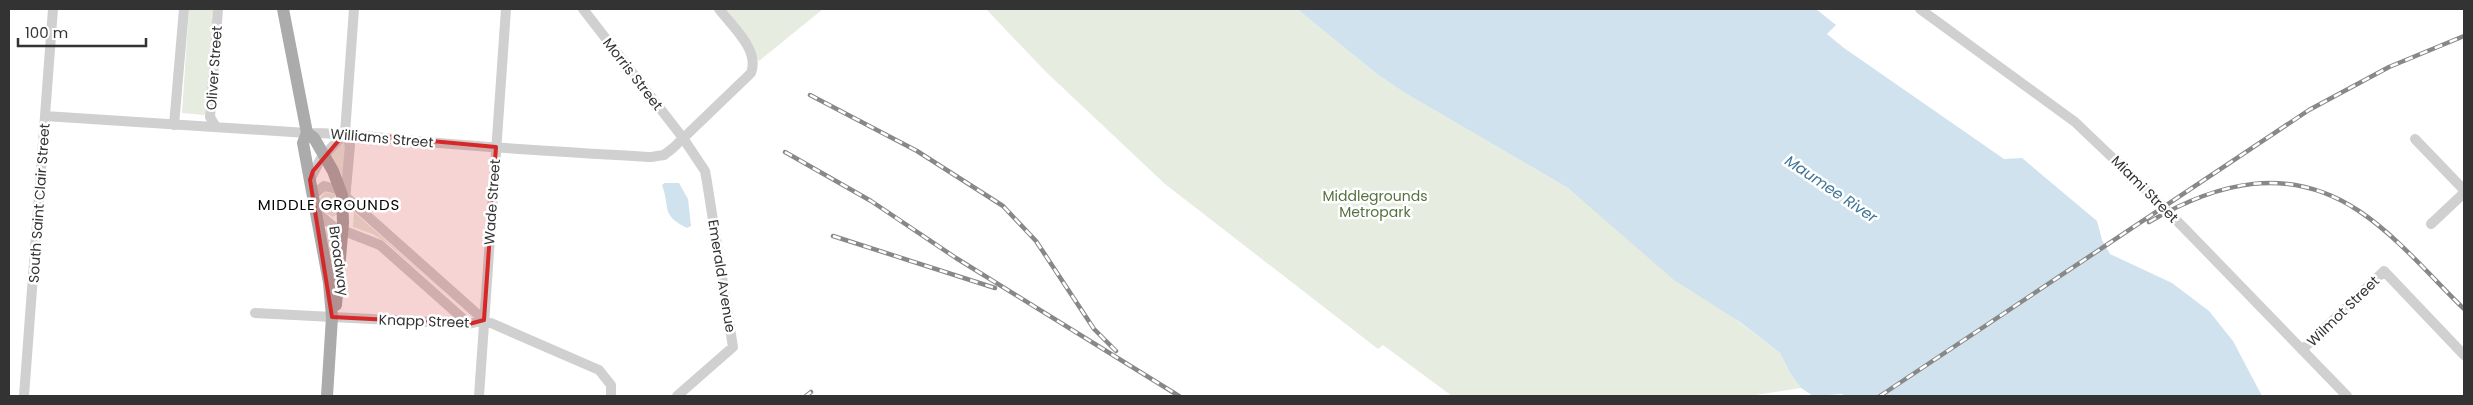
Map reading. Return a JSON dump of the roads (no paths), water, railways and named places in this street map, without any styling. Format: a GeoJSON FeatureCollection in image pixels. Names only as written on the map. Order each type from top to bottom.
{"type":"FeatureCollection","features":[{"type":"Feature","properties":{"kind":"main road"},"geometry":{"type":"LineString","coordinates":[[283,9],[307,134],[314,138],[344,194]]}},
{"type":"Feature","properties":{"kind":"main road","name":"Broadway"},"geometry":{"type":"LineString","coordinates":[[307,134],[303,143],[329,283],[332,317],[327,396]]}},
{"type":"Feature","properties":{"kind":"main road","name":"Broadway"},"geometry":{"type":"LineString","coordinates":[[332,317],[337,301],[344,194]]}},
{"type":"Feature","properties":{"kind":"street","name":"South Saint Clair Street"},"geometry":{"type":"LineString","coordinates":[[24,396],[53,9]]}},
{"type":"Feature","properties":{"kind":"street"},"geometry":{"type":"LineString","coordinates":[[174,125],[184,9]]}},
{"type":"Feature","properties":{"kind":"street","name":"Oliver Street"},"geometry":{"type":"LineString","coordinates":[[216,127],[210,117],[218,9]]}},
{"type":"Feature","properties":{"kind":"street"},"geometry":{"type":"LineString","coordinates":[[344,194],[350,145],[345,133],[354,9]]}},
{"type":"Feature","properties":{"kind":"street","name":"Wade Street"},"geometry":{"type":"LineString","coordinates":[[479,396],[506,9]]}},
{"type":"Feature","properties":{"kind":"street","name":"Morris Street"},"geometry":{"type":"LineString","coordinates":[[583,9],[683,138]]}},
{"type":"Feature","properties":{"kind":"street","name":"Williams Street"},"geometry":{"type":"LineString","coordinates":[[45,116],[307,134],[345,133],[364,137],[652,157],[664,155],[746,79],[753,67],[754,61],[749,48],[719,9]]}},
{"type":"Feature","properties":{"kind":"street","name":"Miami Street"},"geometry":{"type":"LineString","coordinates":[[1920,9],[2075,122],[2140,183],[2347,396]]}},
{"type":"Feature","properties":{"kind":"street"},"geometry":{"type":"LineString","coordinates":[[310,180],[318,163],[345,133]]}},
{"type":"Feature","properties":{"kind":"street","name":"Emerald Avenue"},"geometry":{"type":"LineString","coordinates":[[677,396],[733,347],[707,182],[704,171],[683,138]]}},
{"type":"Feature","properties":{"kind":"street"},"geometry":{"type":"LineString","coordinates":[[2415,139],[2464,191],[2432,224]]}},
{"type":"Feature","properties":{"kind":"street"},"geometry":{"type":"LineString","coordinates":[[313,195],[324,186],[333,187],[344,194],[484,320]]}},
{"type":"Feature","properties":{"kind":"street"},"geometry":{"type":"LineString","coordinates":[[316,212],[323,220],[368,238],[386,250],[469,324]]}},
{"type":"Feature","properties":{"kind":"street","name":"Wilmot Street"},"geometry":{"type":"LineString","coordinates":[[2302,350],[2384,271],[2464,355]]}},
{"type":"Feature","properties":{"kind":"street","name":"Knapp Street"},"geometry":{"type":"LineString","coordinates":[[255,313],[469,324],[484,320],[599,370],[606,377],[610,385],[611,396]]}},
{"type":"Feature","properties":{"kind":"water","name":"Maumee River"},"geometry":{"type":"Polygon","coordinates":[[[1297,9],[1816,9],[1836,25],[1827,34],[1844,48],[2004,159],[2022,158],[2097,221],[2102,240],[2110,254],[2172,283],[2209,311],[2233,341],[2262,396],[1846,396],[1842,394],[1813,396],[1801,388],[1790,373],[1780,353],[1740,322],[1674,280],[1568,188],[1405,93],[1377,74],[1297,9]]]}},
{"type":"Feature","properties":{"kind":"water"},"geometry":{"type":"Polygon","coordinates":[[[665,183],[679,183],[688,199],[691,226],[687,228],[670,215],[662,185],[665,183]]]}},
{"type":"Feature","properties":{"kind":"railway"},"geometry":{"type":"LineString","coordinates":[[1880,396],[2309,110],[2389,67],[2464,36]]}},
{"type":"Feature","properties":{"kind":"railway"},"geometry":{"type":"LineString","coordinates":[[810,95],[917,151],[1003,206],[1036,241],[1094,329],[1116,351]]}},
{"type":"Feature","properties":{"kind":"railway"},"geometry":{"type":"LineString","coordinates":[[785,152],[871,201],[956,258],[1179,396]]}},
{"type":"Feature","properties":{"kind":"railway"},"geometry":{"type":"LineString","coordinates":[[2149,222],[2175,208],[2227,189],[2253,184],[2280,183],[2306,187],[2332,196],[2373,221],[2401,245],[2464,309]]}},
{"type":"Feature","properties":{"kind":"railway"},"geometry":{"type":"LineString","coordinates":[[833,236],[995,288]]}},
{"type":"Feature","properties":{"kind":"railway"},"geometry":{"type":"LineString","coordinates":[[806,396],[811,392]]}},
{"type":"Feature","properties":{"kind":"district","name":"MIDDLE GROUNDS"},"geometry":{"type":"Point","coordinates":[329,205]}},
{"type":"Feature","properties":{"kind":"park label","name":"Middlegrounds Metropark"},"geometry":{"type":"Point","coordinates":[1375,204]}}]}
